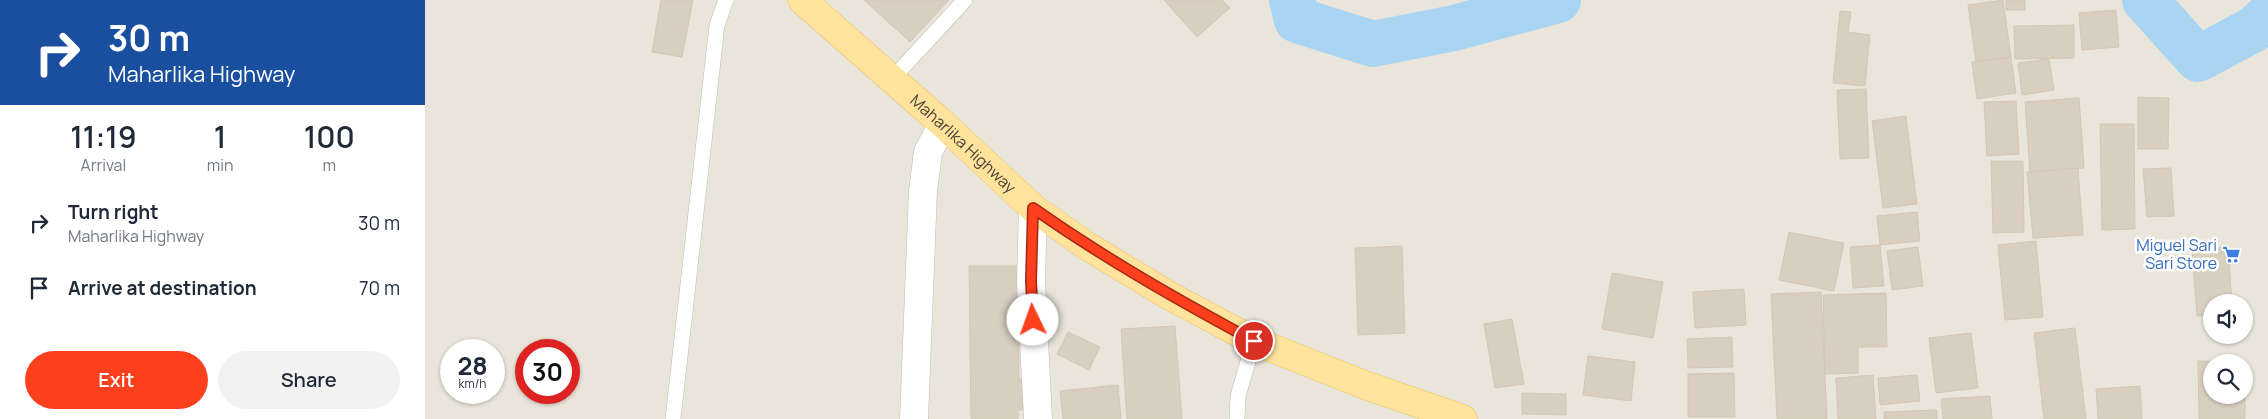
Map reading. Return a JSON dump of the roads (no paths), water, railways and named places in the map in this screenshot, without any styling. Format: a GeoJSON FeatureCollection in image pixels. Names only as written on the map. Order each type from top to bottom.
{"type":"FeatureCollection","features":[{"type":"Feature","properties":{"kind":"main road","name":"Maharlika Highway"},"geometry":{"type":"LineString","coordinates":[[802,0],[943,124],[1033,208],[1087,246],[1170,296],[1254,341],[1463,419]]}},
{"type":"Feature","properties":{"kind":"street"},"geometry":{"type":"LineString","coordinates":[[914,419],[923,191],[928,152],[943,124]]}},
{"type":"Feature","properties":{"kind":"street"},"geometry":{"type":"LineString","coordinates":[[1033,208],[1031,281],[1038,419]]}},
{"type":"Feature","properties":{"kind":"lane"},"geometry":{"type":"LineString","coordinates":[[673,419],[716,35],[726,0]]}},
{"type":"Feature","properties":{"kind":"lane"},"geometry":{"type":"LineString","coordinates":[[892,79],[965,0]]}},
{"type":"Feature","properties":{"kind":"lane"},"geometry":{"type":"LineString","coordinates":[[1237,419],[1239,396],[1254,341]]}},
{"type":"Feature","properties":{"kind":"waterway"},"geometry":{"type":"LineString","coordinates":[[1292,0],[1297,20],[1373,44],[1454,28],[1558,0]]}},
{"type":"Feature","properties":{"kind":"waterway"},"geometry":{"type":"LineString","coordinates":[[2145,0],[2198,59],[2254,29],[2268,16]]}},
{"type":"Feature","properties":{"kind":"place","name":"Miguel Sari Sari Store"},"geometry":{"type":"Point","coordinates":[2231,254]}}]}
